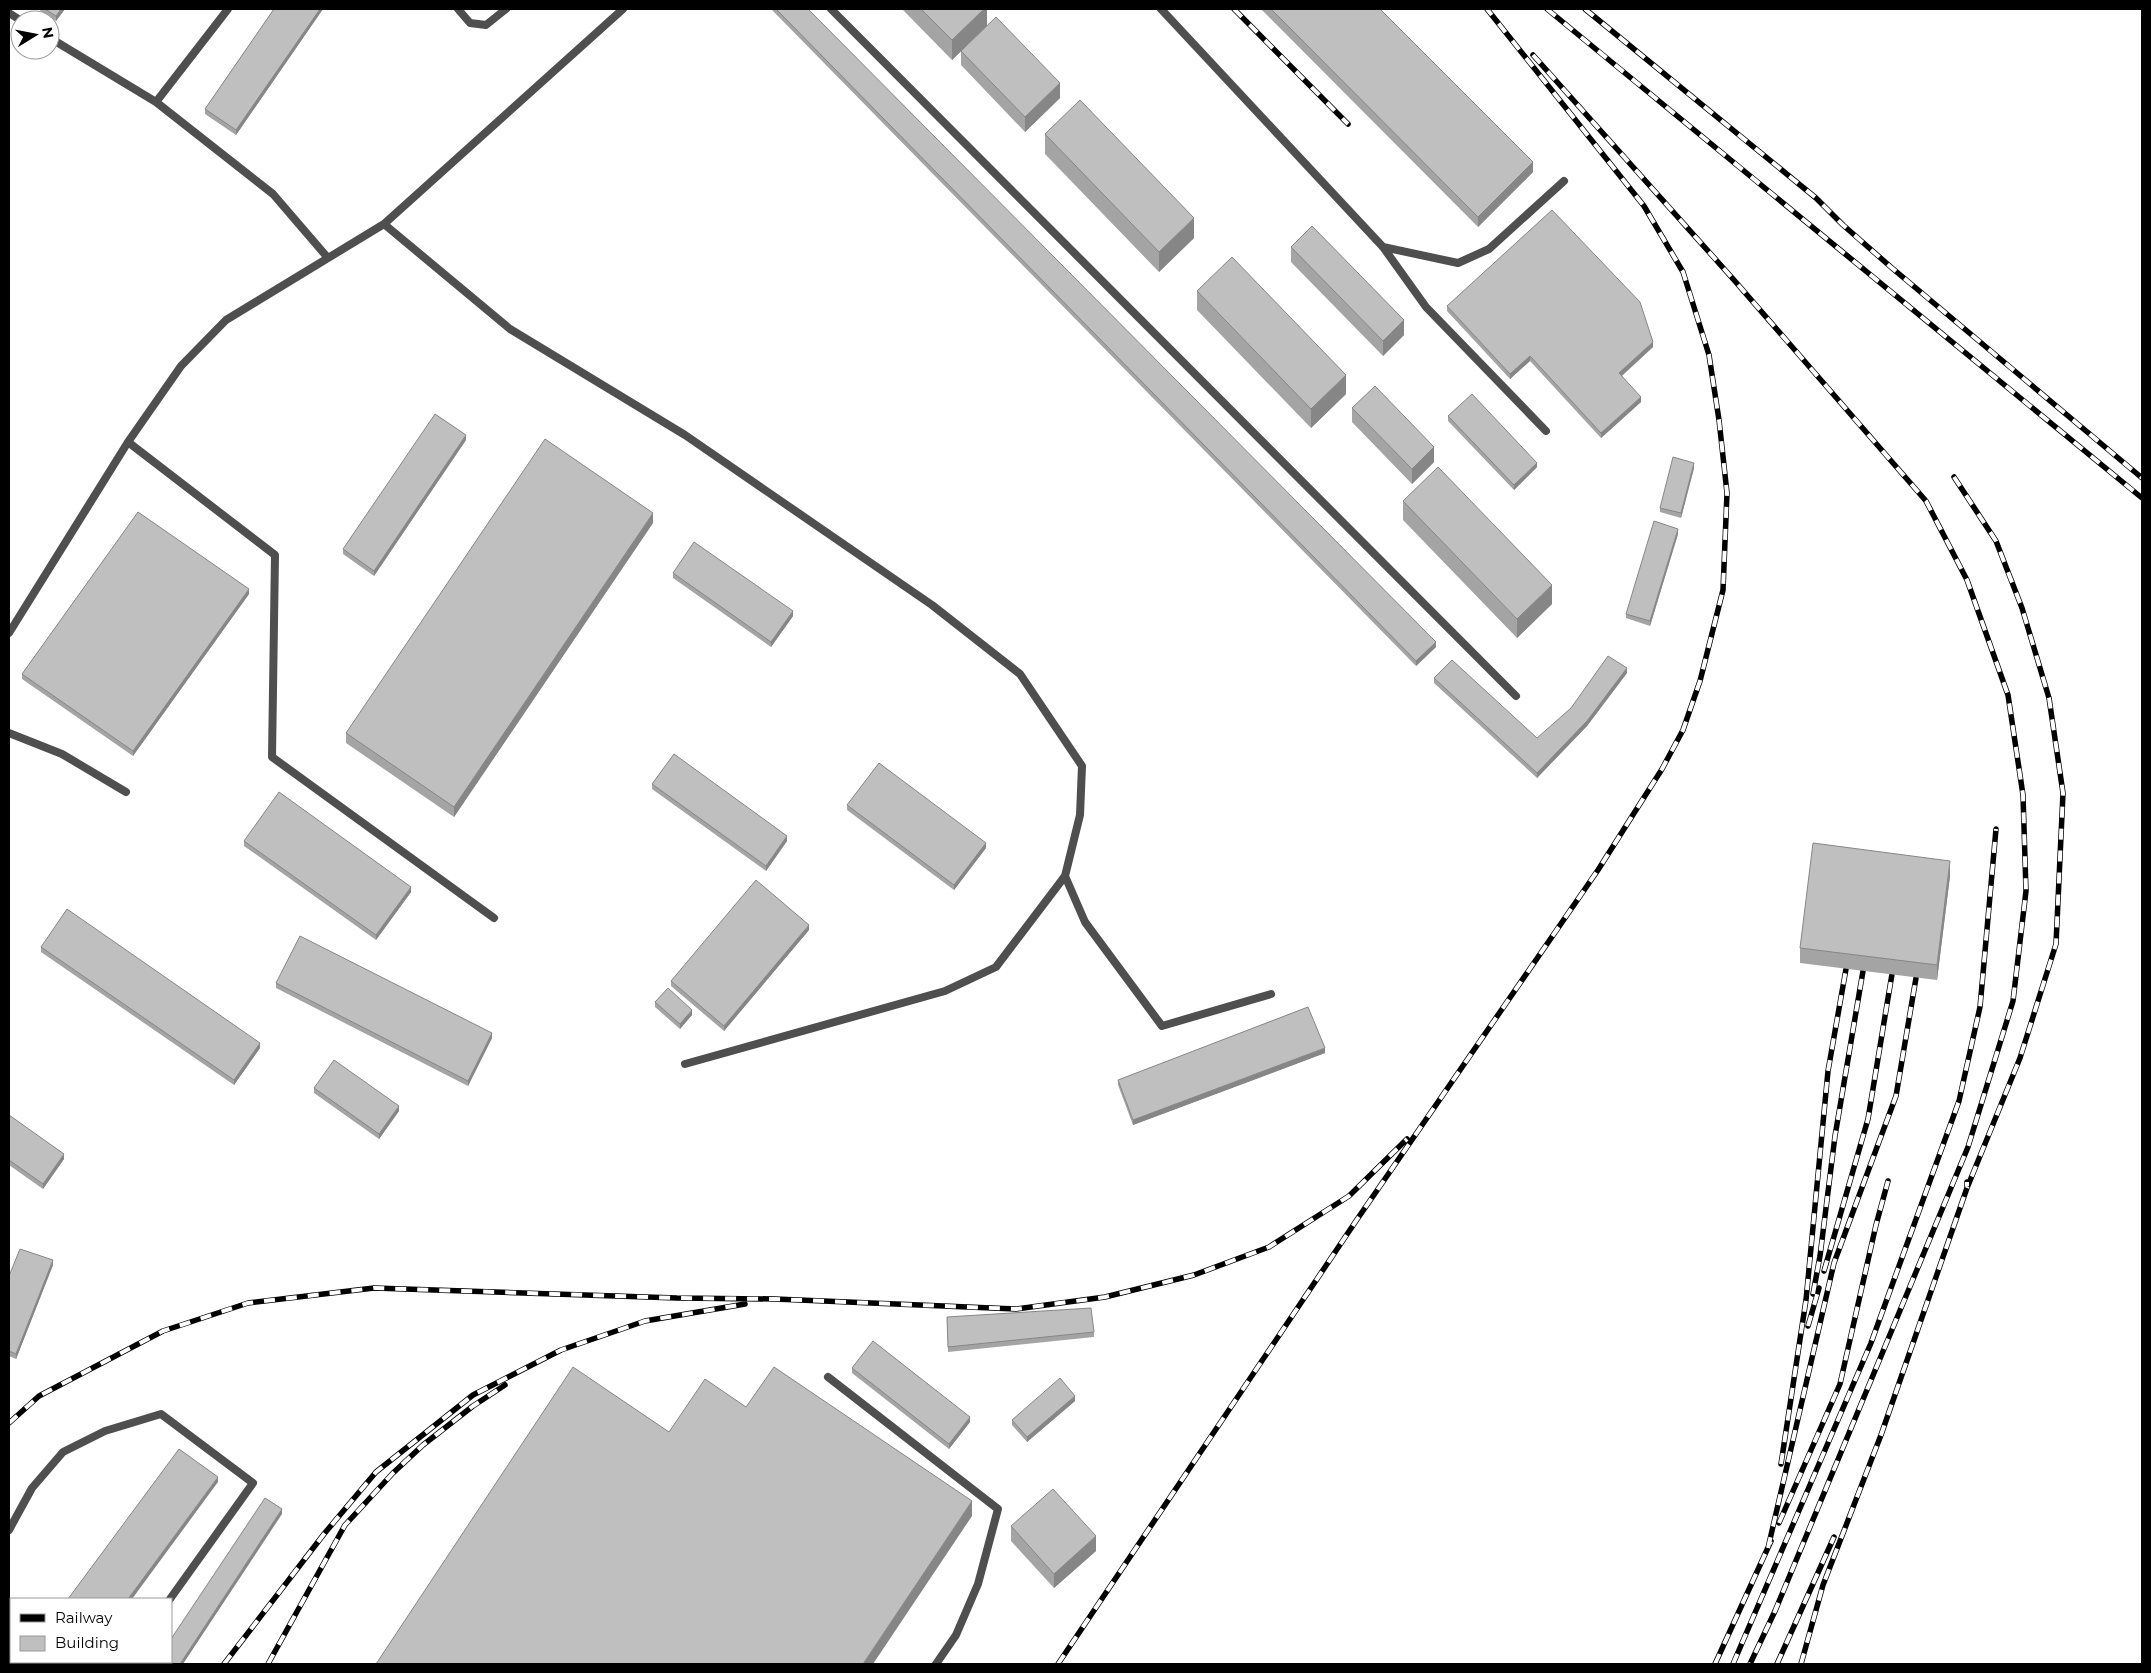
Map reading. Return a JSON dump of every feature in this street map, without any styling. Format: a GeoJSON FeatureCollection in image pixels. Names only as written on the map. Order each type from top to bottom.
{"type":"FeatureCollection","features":[{"type":"Feature","properties":{"kind":"lane"},"geometry":{"type":"LineString","coordinates":[[156,102],[228,9]]}},
{"type":"Feature","properties":{"kind":"lane"},"geometry":{"type":"LineString","coordinates":[[458,9],[470,23],[486,25],[506,9]]}},
{"type":"Feature","properties":{"kind":"lane"},"geometry":{"type":"LineString","coordinates":[[9,633],[128,442],[181,366],[226,320],[384,224],[623,9]]}},
{"type":"Feature","properties":{"kind":"lane"},"geometry":{"type":"LineString","coordinates":[[831,9],[1516,696]]}},
{"type":"Feature","properties":{"kind":"lane"},"geometry":{"type":"LineString","coordinates":[[1161,9],[1383,247],[1426,308],[1546,431]]}},
{"type":"Feature","properties":{"kind":"lane"},"geometry":{"type":"LineString","coordinates":[[60,44],[156,102],[273,194],[328,258]]}},
{"type":"Feature","properties":{"kind":"lane"},"geometry":{"type":"LineString","coordinates":[[1383,247],[1458,263],[1489,249],[1564,181]]}},
{"type":"Feature","properties":{"kind":"lane"},"geometry":{"type":"LineString","coordinates":[[384,224],[510,329],[685,435],[932,605],[1020,674],[1082,766],[1080,815],[1066,876],[996,967],[945,990],[685,1064]]}},
{"type":"Feature","properties":{"kind":"lane"},"geometry":{"type":"LineString","coordinates":[[128,442],[275,555],[272,757],[494,918]]}},
{"type":"Feature","properties":{"kind":"lane"},"geometry":{"type":"LineString","coordinates":[[9,733],[62,754],[126,792]]}},
{"type":"Feature","properties":{"kind":"lane"},"geometry":{"type":"LineString","coordinates":[[1066,876],[1085,922],[1162,1026],[1271,994]]}},
{"type":"Feature","properties":{"kind":"lane"},"geometry":{"type":"LineString","coordinates":[[828,1377],[998,1509],[978,1584],[956,1635],[936,1664]]}},
{"type":"Feature","properties":{"kind":"lane"},"geometry":{"type":"LineString","coordinates":[[9,1530],[32,1488],[63,1452],[105,1431],[162,1414],[253,1483],[171,1598]]}},
{"type":"Feature","properties":{"kind":"building"},"geometry":{"type":"Polygon","coordinates":[[[274,9],[320,9],[236,130],[205,109],[274,9]]]}},
{"type":"Feature","properties":{"kind":"building"},"geometry":{"type":"Polygon","coordinates":[[[776,9],[808,9],[1436,642],[1416,661],[776,9]]]}},
{"type":"Feature","properties":{"kind":"building"},"geometry":{"type":"Polygon","coordinates":[[[921,9],[984,9],[952,40],[921,9]]]}},
{"type":"Feature","properties":{"kind":"building"},"geometry":{"type":"Polygon","coordinates":[[[1271,9],[1380,9],[1533,162],[1478,217],[1271,9]]]}},
{"type":"Feature","properties":{"kind":"building"},"geometry":{"type":"Polygon","coordinates":[[[996,17],[1060,83],[1025,117],[961,51],[996,17]]]}},
{"type":"Feature","properties":{"kind":"building"},"geometry":{"type":"Polygon","coordinates":[[[1080,100],[1194,218],[1159,252],[1045,134],[1080,100]]]}},
{"type":"Feature","properties":{"kind":"building"},"geometry":{"type":"Polygon","coordinates":[[[1552,210],[1640,302],[1653,342],[1619,373],[1641,397],[1601,433],[1530,356],[1510,374],[1447,306],[1552,210]]]}},
{"type":"Feature","properties":{"kind":"building"},"geometry":{"type":"Polygon","coordinates":[[[1312,226],[1404,320],[1383,341],[1291,247],[1312,226]]]}},
{"type":"Feature","properties":{"kind":"building"},"geometry":{"type":"Polygon","coordinates":[[[1232,257],[1346,375],[1311,409],[1197,291],[1232,257]]]}},
{"type":"Feature","properties":{"kind":"building"},"geometry":{"type":"Polygon","coordinates":[[[1375,386],[1434,447],[1412,469],[1352,408],[1375,386]]]}},
{"type":"Feature","properties":{"kind":"building"},"geometry":{"type":"Polygon","coordinates":[[[1472,394],[1537,463],[1514,485],[1448,416],[1472,394]]]}},
{"type":"Feature","properties":{"kind":"building"},"geometry":{"type":"Polygon","coordinates":[[[435,414],[466,435],[374,571],[343,549],[435,414]]]}},
{"type":"Feature","properties":{"kind":"building"},"geometry":{"type":"Polygon","coordinates":[[[545,439],[653,513],[454,807],[346,733],[545,439]]]}},
{"type":"Feature","properties":{"kind":"building"},"geometry":{"type":"Polygon","coordinates":[[[1673,457],[1694,463],[1681,513],[1660,508],[1673,457]]]}},
{"type":"Feature","properties":{"kind":"building"},"geometry":{"type":"Polygon","coordinates":[[[1438,467],[1552,585],[1517,619],[1403,501],[1438,467]]]}},
{"type":"Feature","properties":{"kind":"building"},"geometry":{"type":"Polygon","coordinates":[[[138,512],[249,589],[133,751],[22,674],[138,512]]]}},
{"type":"Feature","properties":{"kind":"building"},"geometry":{"type":"Polygon","coordinates":[[[1654,521],[1678,529],[1650,621],[1626,614],[1654,521]]]}},
{"type":"Feature","properties":{"kind":"building"},"geometry":{"type":"Polygon","coordinates":[[[694,542],[793,611],[771,642],[673,573],[694,542]]]}},
{"type":"Feature","properties":{"kind":"building"},"geometry":{"type":"Polygon","coordinates":[[[1608,656],[1627,668],[1587,721],[1537,773],[1434,678],[1452,660],[1537,738],[1571,708],[1608,656]]]}},
{"type":"Feature","properties":{"kind":"building"},"geometry":{"type":"Polygon","coordinates":[[[674,754],[787,836],[766,866],[652,784],[674,754]]]}},
{"type":"Feature","properties":{"kind":"building"},"geometry":{"type":"Polygon","coordinates":[[[879,763],[986,843],[954,885],[847,805],[879,763]]]}},
{"type":"Feature","properties":{"kind":"building"},"geometry":{"type":"Polygon","coordinates":[[[279,792],[411,887],[376,935],[244,841],[279,792]]]}},
{"type":"Feature","properties":{"kind":"building"},"geometry":{"type":"Polygon","coordinates":[[[1813,843],[1950,861],[1937,965],[1800,948],[1813,843]]]}},
{"type":"Feature","properties":{"kind":"building"},"geometry":{"type":"Polygon","coordinates":[[[756,880],[809,925],[724,1026],[671,981],[756,880]]]}},
{"type":"Feature","properties":{"kind":"building"},"geometry":{"type":"Polygon","coordinates":[[[67,909],[260,1043],[234,1080],[41,947],[67,909]]]}},
{"type":"Feature","properties":{"kind":"building"},"geometry":{"type":"Polygon","coordinates":[[[300,936],[492,1033],[468,1081],[276,983],[300,936]]]}},
{"type":"Feature","properties":{"kind":"building"},"geometry":{"type":"Polygon","coordinates":[[[668,988],[692,1010],[680,1024],[655,1002],[668,988]]]}},
{"type":"Feature","properties":{"kind":"building"},"geometry":{"type":"Polygon","coordinates":[[[1308,1007],[1325,1048],[1133,1120],[1118,1080],[1308,1007]]]}},
{"type":"Feature","properties":{"kind":"building"},"geometry":{"type":"Polygon","coordinates":[[[334,1060],[399,1106],[379,1134],[314,1088],[334,1060]]]}},
{"type":"Feature","properties":{"kind":"building"},"geometry":{"type":"Polygon","coordinates":[[[9,1115],[64,1154],[43,1184],[9,1160],[9,1115]]]}},
{"type":"Feature","properties":{"kind":"building"},"geometry":{"type":"Polygon","coordinates":[[[20,1249],[53,1260],[16,1354],[9,1351],[9,1276],[20,1249]]]}},
{"type":"Feature","properties":{"kind":"building"},"geometry":{"type":"Polygon","coordinates":[[[1091,1308],[1094,1332],[948,1347],[947,1317],[1091,1308]]]}},
{"type":"Feature","properties":{"kind":"building"},"geometry":{"type":"Polygon","coordinates":[[[873,1341],[970,1417],[949,1444],[852,1368],[873,1341]]]}},
{"type":"Feature","properties":{"kind":"building"},"geometry":{"type":"Polygon","coordinates":[[[573,1367],[669,1432],[705,1379],[746,1407],[774,1367],[972,1501],[863,1664],[376,1664],[573,1367]]]}},
{"type":"Feature","properties":{"kind":"building"},"geometry":{"type":"Polygon","coordinates":[[[1060,1378],[1075,1396],[1027,1437],[1012,1420],[1060,1378]]]}},
{"type":"Feature","properties":{"kind":"building"},"geometry":{"type":"Polygon","coordinates":[[[179,1449],[218,1477],[129,1598],[69,1598],[179,1449]]]}},
{"type":"Feature","properties":{"kind":"building"},"geometry":{"type":"Polygon","coordinates":[[[1053,1489],[1096,1536],[1054,1574],[1011,1526],[1053,1489]]]}},
{"type":"Feature","properties":{"kind":"building"},"geometry":{"type":"Polygon","coordinates":[[[265,1498],[282,1509],[180,1664],[155,1664],[172,1663],[172,1638],[265,1498]]]}},
{"type":"Feature","properties":{"kind":"railway"},"geometry":{"type":"LineString","coordinates":[[1234,9],[1348,124]]}},
{"type":"Feature","properties":{"kind":"railway"},"geometry":{"type":"LineString","coordinates":[[1058,1664],[1358,1218],[1598,870],[1662,769],[1683,730],[1700,681],[1723,590],[1727,493],[1719,420],[1709,355],[1683,272],[1644,206],[1487,9]]}},
{"type":"Feature","properties":{"kind":"railway"},"geometry":{"type":"LineString","coordinates":[[1547,9],[2142,498]]}},
{"type":"Feature","properties":{"kind":"railway"},"geometry":{"type":"LineString","coordinates":[[1585,9],[1816,198],[1843,225],[1892,268],[2142,478]]}},
{"type":"Feature","properties":{"kind":"railway"},"geometry":{"type":"LineString","coordinates":[[1533,55],[1734,280],[1926,501],[1967,580],[2008,695],[2023,795],[2026,891],[2013,1001],[1968,1147],[1775,1611],[1750,1664]]}},
{"type":"Feature","properties":{"kind":"railway"},"geometry":{"type":"LineString","coordinates":[[1954,477],[1996,541],[2022,608],[2049,698],[2063,793],[2056,944],[2020,1058],[1967,1188]]}},
{"type":"Feature","properties":{"kind":"railway"},"geometry":{"type":"LineString","coordinates":[[1733,1664],[1871,1343],[1959,1101],[1980,1007],[1996,829]]}},
{"type":"Feature","properties":{"kind":"railway"},"geometry":{"type":"LineString","coordinates":[[1781,1464],[1806,1300],[1828,1071],[1846,969]]}},
{"type":"Feature","properties":{"kind":"railway"},"geometry":{"type":"LineString","coordinates":[[1813,1294],[1820,1256],[1835,1136],[1863,971]]}},
{"type":"Feature","properties":{"kind":"railway"},"geometry":{"type":"LineString","coordinates":[[1824,1271],[1868,1119],[1892,974]]}},
{"type":"Feature","properties":{"kind":"railway"},"geometry":{"type":"LineString","coordinates":[[1768,1548],[1834,1263],[1896,1096],[1916,978]]}},
{"type":"Feature","properties":{"kind":"railway"},"geometry":{"type":"LineString","coordinates":[[9,1423],[39,1396],[163,1331],[248,1303],[374,1288],[677,1298],[775,1299],[1016,1309],[1105,1297],[1194,1275],[1269,1247],[1349,1196],[1407,1139]]}},
{"type":"Feature","properties":{"kind":"railway"},"geometry":{"type":"LineString","coordinates":[[1779,1523],[1840,1384],[1876,1225],[1888,1181]]}},
{"type":"Feature","properties":{"kind":"railway"},"geometry":{"type":"LineString","coordinates":[[1801,1664],[1823,1585],[1881,1435],[1967,1188],[1967,1182]]}},
{"type":"Feature","properties":{"kind":"railway"},"geometry":{"type":"LineString","coordinates":[[1808,1326],[1819,1288]]}},
{"type":"Feature","properties":{"kind":"railway"},"geometry":{"type":"LineString","coordinates":[[224,1664],[324,1534],[376,1472],[473,1395],[561,1350],[645,1321],[745,1304]]}},
{"type":"Feature","properties":{"kind":"railway"},"geometry":{"type":"LineString","coordinates":[[268,1664],[345,1525],[393,1473],[423,1445],[473,1406],[505,1385]]}},
{"type":"Feature","properties":{"kind":"railway"},"geometry":{"type":"LineString","coordinates":[[1777,1664],[1834,1537]]}},
{"type":"Feature","properties":{"kind":"railway"},"geometry":{"type":"LineString","coordinates":[[1715,1664],[1771,1541]]}}]}
